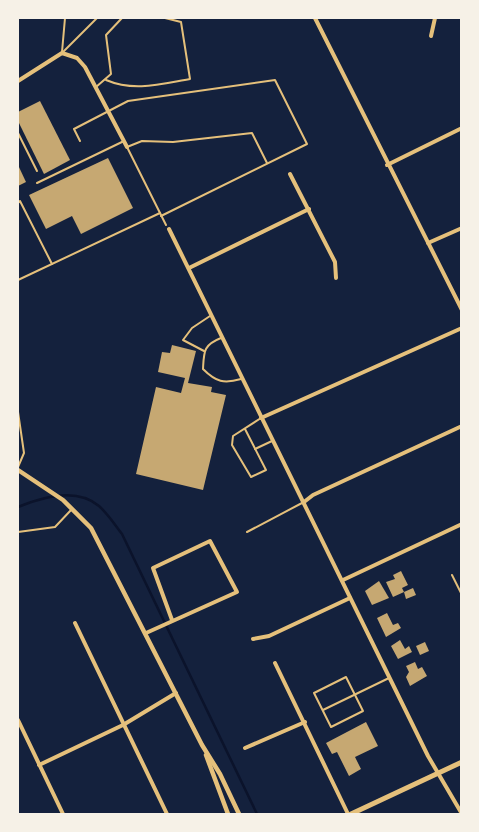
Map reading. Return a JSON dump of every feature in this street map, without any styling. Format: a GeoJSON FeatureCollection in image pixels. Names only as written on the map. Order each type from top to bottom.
{"type":"FeatureCollection","features":[{"type":"Feature","properties":{"kind":"main road"},"geometry":{"type":"LineString","coordinates":[[350,814],[462,762]]}},
{"type":"Feature","properties":{"kind":"street"},"geometry":{"type":"LineString","coordinates":[[315,18],[387,165],[462,310]]}},
{"type":"Feature","properties":{"kind":"street"},"geometry":{"type":"LineString","coordinates":[[432,36],[435,18]]}},
{"type":"Feature","properties":{"kind":"street"},"geometry":{"type":"LineString","coordinates":[[18,81],[62,52],[77,58],[85,67],[127,147]]}},
{"type":"Feature","properties":{"kind":"street"},"geometry":{"type":"LineString","coordinates":[[387,165],[462,128]]}},
{"type":"Feature","properties":{"kind":"street"},"geometry":{"type":"LineString","coordinates":[[290,174],[335,262],[336,278]]}},
{"type":"Feature","properties":{"kind":"street"},"geometry":{"type":"LineString","coordinates":[[189,268],[309,209]]}},
{"type":"Feature","properties":{"kind":"street"},"geometry":{"type":"LineString","coordinates":[[428,243],[462,228]]}},
{"type":"Feature","properties":{"kind":"street"},"geometry":{"type":"LineString","coordinates":[[169,229],[241,379],[343,580],[389,678],[437,773],[462,814]]}},
{"type":"Feature","properties":{"kind":"street"},"geometry":{"type":"LineString","coordinates":[[261,418],[462,328]]}},
{"type":"Feature","properties":{"kind":"street"},"geometry":{"type":"LineString","coordinates":[[304,502],[462,426]]}},
{"type":"Feature","properties":{"kind":"street"},"geometry":{"type":"LineString","coordinates":[[18,469],[73,508],[100,542],[202,745],[220,774],[239,814]]}},
{"type":"Feature","properties":{"kind":"street"},"geometry":{"type":"LineString","coordinates":[[343,580],[462,524]]}},
{"type":"Feature","properties":{"kind":"street"},"geometry":{"type":"LineString","coordinates":[[146,633],[237,592],[210,540],[153,568],[172,620]]}},
{"type":"Feature","properties":{"kind":"street"},"geometry":{"type":"LineString","coordinates":[[253,639],[269,636],[350,598]]}},
{"type":"Feature","properties":{"kind":"street"},"geometry":{"type":"LineString","coordinates":[[74,624],[167,814]]}},
{"type":"Feature","properties":{"kind":"street"},"geometry":{"type":"LineString","coordinates":[[275,663],[350,814]]}},
{"type":"Feature","properties":{"kind":"street"},"geometry":{"type":"LineString","coordinates":[[39,765],[123,725],[176,693]]}},
{"type":"Feature","properties":{"kind":"street"},"geometry":{"type":"LineString","coordinates":[[18,720],[63,814]]}},
{"type":"Feature","properties":{"kind":"street"},"geometry":{"type":"LineString","coordinates":[[245,748],[305,722]]}},
{"type":"Feature","properties":{"kind":"street"},"geometry":{"type":"LineString","coordinates":[[202,745],[228,814]]}},
{"type":"Feature","properties":{"kind":"lane"},"geometry":{"type":"LineString","coordinates":[[62,52],[65,18]]}},
{"type":"Feature","properties":{"kind":"lane"},"geometry":{"type":"LineString","coordinates":[[62,52],[97,18]]}},
{"type":"Feature","properties":{"kind":"lane"},"geometry":{"type":"LineString","coordinates":[[96,87],[111,74],[106,35],[122,18]]}},
{"type":"Feature","properties":{"kind":"lane"},"geometry":{"type":"LineString","coordinates":[[106,80],[120,86],[134,88],[190,79],[181,22],[165,18]]}},
{"type":"Feature","properties":{"kind":"lane"},"geometry":{"type":"LineString","coordinates":[[18,280],[307,144],[275,80],[128,100],[74,129],[80,141]]}},
{"type":"Feature","properties":{"kind":"lane"},"geometry":{"type":"LineString","coordinates":[[18,133],[37,171]]}},
{"type":"Feature","properties":{"kind":"lane"},"geometry":{"type":"LineString","coordinates":[[166,225],[127,147],[142,141],[173,142],[252,134],[267,164]]}},
{"type":"Feature","properties":{"kind":"lane"},"geometry":{"type":"LineString","coordinates":[[37,183],[124,141]]}},
{"type":"Feature","properties":{"kind":"lane"},"geometry":{"type":"LineString","coordinates":[[18,203],[20,201],[52,264]]}},
{"type":"Feature","properties":{"kind":"lane"},"geometry":{"type":"LineString","coordinates":[[204,351],[183,340],[192,328],[210,316]]}},
{"type":"Feature","properties":{"kind":"lane"},"geometry":{"type":"LineString","coordinates":[[221,338],[212,342],[204,351],[203,369],[212,378],[225,383],[241,379]]}},
{"type":"Feature","properties":{"kind":"lane"},"geometry":{"type":"LineString","coordinates":[[18,412],[24,453],[18,469]]}},
{"type":"Feature","properties":{"kind":"lane"},"geometry":{"type":"LineString","coordinates":[[245,429],[266,470],[251,477],[232,445],[233,436],[261,418]]}},
{"type":"Feature","properties":{"kind":"lane"},"geometry":{"type":"LineString","coordinates":[[255,449],[272,441]]}},
{"type":"Feature","properties":{"kind":"lane"},"geometry":{"type":"LineString","coordinates":[[247,532],[304,502]]}},
{"type":"Feature","properties":{"kind":"lane"},"geometry":{"type":"LineString","coordinates":[[18,532],[55,527],[73,508]]}},
{"type":"Feature","properties":{"kind":"lane"},"geometry":{"type":"LineString","coordinates":[[452,575],[462,595]]}},
{"type":"Feature","properties":{"kind":"lane"},"geometry":{"type":"LineString","coordinates":[[346,677],[354,694],[362,711],[331,727],[314,693],[346,677]]}},
{"type":"Feature","properties":{"kind":"lane"},"geometry":{"type":"LineString","coordinates":[[323,710],[389,678]]}},
{"type":"Feature","properties":{"kind":"building"},"geometry":{"type":"Polygon","coordinates":[[[40,101],[70,160],[44,174],[18,121],[18,112],[40,101]]]}},
{"type":"Feature","properties":{"kind":"building"},"geometry":{"type":"Polygon","coordinates":[[[108,158],[133,208],[81,234],[72,216],[46,229],[29,195],[108,158]]]}},
{"type":"Feature","properties":{"kind":"building"},"geometry":{"type":"Polygon","coordinates":[[[18,165],[26,182],[18,186],[18,165]]]}},
{"type":"Feature","properties":{"kind":"building"},"geometry":{"type":"Polygon","coordinates":[[[172,345],[196,351],[188,383],[212,387],[211,392],[226,395],[203,490],[136,474],[156,387],[181,393],[185,378],[158,372],[162,352],[170,353],[172,345]]]}},
{"type":"Feature","properties":{"kind":"building"},"geometry":{"type":"Polygon","coordinates":[[[401,571],[408,585],[402,588],[404,592],[393,597],[386,582],[395,579],[393,575],[401,571]]]}},
{"type":"Feature","properties":{"kind":"building"},"geometry":{"type":"Polygon","coordinates":[[[379,581],[389,598],[372,605],[365,591],[379,581]]]}},
{"type":"Feature","properties":{"kind":"building"},"geometry":{"type":"Polygon","coordinates":[[[413,588],[416,595],[406,599],[404,592],[413,588]]]}},
{"type":"Feature","properties":{"kind":"building"},"geometry":{"type":"Polygon","coordinates":[[[387,613],[393,625],[398,623],[401,628],[386,637],[377,618],[387,613]]]}},
{"type":"Feature","properties":{"kind":"building"},"geometry":{"type":"Polygon","coordinates":[[[400,640],[405,649],[409,646],[412,652],[398,659],[391,646],[400,640]]]}},
{"type":"Feature","properties":{"kind":"building"},"geometry":{"type":"Polygon","coordinates":[[[425,642],[429,651],[420,655],[416,646],[425,642]]]}},
{"type":"Feature","properties":{"kind":"building"},"geometry":{"type":"Polygon","coordinates":[[[415,662],[418,669],[422,667],[427,676],[410,686],[406,677],[409,672],[406,666],[415,662]]]}},
{"type":"Feature","properties":{"kind":"building"},"geometry":{"type":"Polygon","coordinates":[[[366,722],[378,746],[355,757],[361,769],[349,776],[337,752],[332,754],[326,743],[366,722]]]}},
{"type":"Feature","properties":{"kind":"waterway"},"geometry":{"type":"LineString","coordinates":[[18,507],[48,497],[70,495],[90,500],[105,512],[122,534],[257,814]]}}]}
